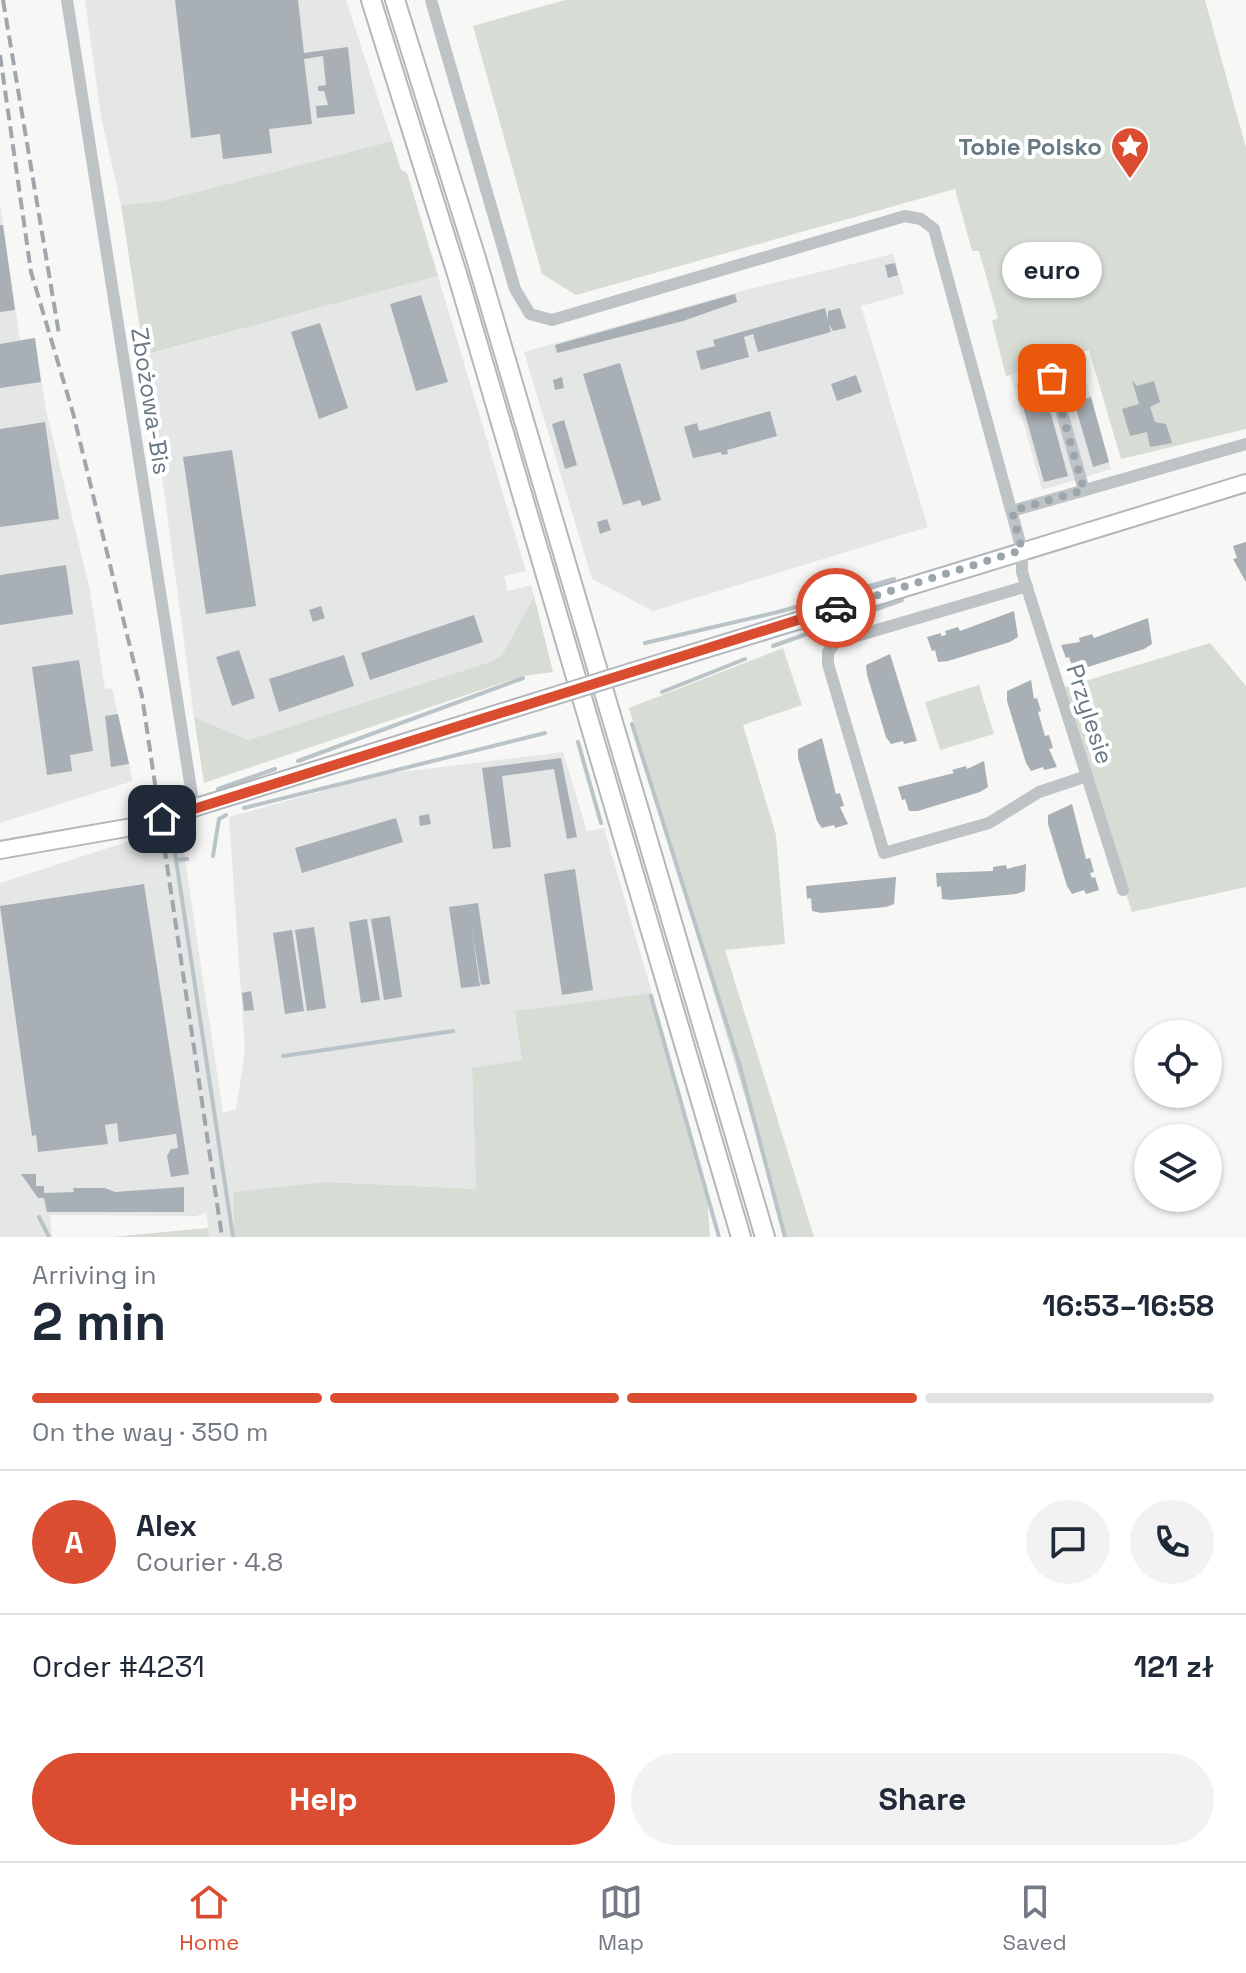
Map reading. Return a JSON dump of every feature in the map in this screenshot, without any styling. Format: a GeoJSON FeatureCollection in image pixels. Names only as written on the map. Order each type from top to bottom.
{"type":"FeatureCollection","features":[{"type":"Feature","properties":{"kind":"main road"},"geometry":{"type":"LineString","coordinates":[[371,0],[458,277],[741,1237]]}},
{"type":"Feature","properties":{"kind":"main road"},"geometry":{"type":"LineString","coordinates":[[395,0],[475,255],[765,1237]]}},
{"type":"Feature","properties":{"kind":"street","name":"Zbożowa-Bis"},"geometry":{"type":"LineString","coordinates":[[67,0],[194,808]]}},
{"type":"Feature","properties":{"kind":"street","name":"Przylesie"},"geometry":{"type":"LineString","coordinates":[[431,0],[515,289],[530,314],[552,320],[905,216],[921,219],[934,229],[1012,511],[1027,586],[1123,890]]}},
{"type":"Feature","properties":{"kind":"street"},"geometry":{"type":"LineString","coordinates":[[1052,378],[1084,490]]}},
{"type":"Feature","properties":{"kind":"street"},"geometry":{"type":"LineString","coordinates":[[1012,511],[1246,444]]}},
{"type":"Feature","properties":{"kind":"street"},"geometry":{"type":"LineString","coordinates":[[0,850],[116,831],[1246,483]]}},
{"type":"Feature","properties":{"kind":"street"},"geometry":{"type":"LineString","coordinates":[[1027,586],[845,639],[830,647],[828,664],[884,853],[989,823],[1039,792],[1087,776]]}},
{"type":"Feature","properties":{"kind":"shaded area"},"geometry":{"type":"Polygon","coordinates":[[[85,0],[346,0],[392,141],[162,201],[121,205],[101,117],[85,0]]]}},
{"type":"Feature","properties":{"kind":"shaded area"},"geometry":{"type":"Polygon","coordinates":[[[565,0],[1205,0],[1246,148],[1246,429],[1121,459],[1089,350],[1006,376],[992,321],[998,318],[979,251],[972,251],[955,189],[576,295],[542,274],[473,26],[565,0]]]}},
{"type":"Feature","properties":{"kind":"shaded area"},"geometry":{"type":"Polygon","coordinates":[[[392,141],[401,170],[407,173],[438,276],[144,355],[121,205],[162,201],[392,141]]]}},
{"type":"Feature","properties":{"kind":"shaded area"},"geometry":{"type":"Polygon","coordinates":[[[0,204],[20,340],[35,338],[46,410],[90,590],[105,689],[112,688],[133,781],[0,823],[0,204]]]}},
{"type":"Feature","properties":{"kind":"shaded area"},"geometry":{"type":"Polygon","coordinates":[[[893,254],[904,294],[861,306],[928,527],[653,611],[592,579],[524,352],[742,291],[893,254]]]}},
{"type":"Feature","properties":{"kind":"shaded area"},"geometry":{"type":"Polygon","coordinates":[[[438,276],[526,571],[504,576],[508,591],[531,585],[534,596],[502,655],[490,662],[248,740],[194,717],[146,355],[438,276]]]}},
{"type":"Feature","properties":{"kind":"shaded area"},"geometry":{"type":"Polygon","coordinates":[[[1078,353],[1111,469],[1042,490],[1010,374],[1078,353]]]}},
{"type":"Feature","properties":{"kind":"shaded area"},"geometry":{"type":"Polygon","coordinates":[[[534,596],[553,672],[523,676],[204,783],[194,717],[248,740],[490,662],[502,655],[534,596]]]}},
{"type":"Feature","properties":{"kind":"shaded area"},"geometry":{"type":"Polygon","coordinates":[[[1210,643],[1246,686],[1246,887],[1132,912],[1059,689],[1210,643]]]}},
{"type":"Feature","properties":{"kind":"shaded area"},"geometry":{"type":"Polygon","coordinates":[[[783,648],[802,705],[743,725],[776,835],[785,944],[725,950],[814,1237],[787,1237],[629,708],[783,648]]]}},
{"type":"Feature","properties":{"kind":"shaded area"},"geometry":{"type":"Polygon","coordinates":[[[979,685],[994,734],[940,750],[925,702],[979,685]]]}},
{"type":"Feature","properties":{"kind":"shaded area"},"geometry":{"type":"Polygon","coordinates":[[[563,752],[587,831],[604,828],[652,993],[515,1011],[523,1060],[472,1069],[476,1189],[326,1182],[234,1193],[234,1237],[210,1237],[206,1213],[196,1216],[50,1215],[52,1237],[0,1237],[0,883],[139,838],[141,844],[152,842],[149,822],[178,813],[223,1113],[236,1109],[245,1050],[229,817],[384,774],[563,752]]]}},
{"type":"Feature","properties":{"kind":"shaded area"},"geometry":{"type":"Polygon","coordinates":[[[652,993],[707,1195],[710,1237],[234,1237],[234,1192],[326,1182],[476,1189],[472,1068],[522,1060],[515,1011],[652,993]]]}},
{"type":"Feature","properties":{"kind":"shaded area"},"geometry":{"type":"Polygon","coordinates":[[[208,1228],[210,1237],[111,1237],[208,1228]]]}},
{"type":"Feature","properties":{"kind":"building"},"geometry":{"type":"Polygon","coordinates":[[[175,0],[298,0],[304,53],[348,47],[355,114],[317,118],[316,106],[328,105],[324,91],[318,91],[318,86],[326,85],[323,56],[304,59],[312,124],[269,129],[272,153],[223,159],[220,134],[191,138],[175,0]]]}},
{"type":"Feature","properties":{"kind":"building"},"geometry":{"type":"Polygon","coordinates":[[[0,225],[3,225],[15,310],[0,312],[0,225]]]}},
{"type":"Feature","properties":{"kind":"building"},"geometry":{"type":"Polygon","coordinates":[[[895,263],[898,275],[888,278],[885,265],[895,263]]]}},
{"type":"Feature","properties":{"kind":"building"},"geometry":{"type":"Polygon","coordinates":[[[735,294],[737,302],[683,321],[557,353],[555,345],[735,294]]]}},
{"type":"Feature","properties":{"kind":"building"},"geometry":{"type":"Polygon","coordinates":[[[421,295],[448,382],[416,391],[390,304],[421,295]]]}},
{"type":"Feature","properties":{"kind":"building"},"geometry":{"type":"Polygon","coordinates":[[[825,308],[828,320],[828,311],[840,308],[846,328],[833,331],[829,324],[831,332],[758,352],[753,334],[744,337],[749,357],[701,370],[696,351],[715,346],[713,340],[825,308]]]}},
{"type":"Feature","properties":{"kind":"building"},"geometry":{"type":"Polygon","coordinates":[[[320,323],[348,408],[319,419],[291,332],[320,323]]]}},
{"type":"Feature","properties":{"kind":"building"},"geometry":{"type":"Polygon","coordinates":[[[35,338],[41,382],[0,388],[0,344],[35,338]]]}},
{"type":"Feature","properties":{"kind":"building"},"geometry":{"type":"Polygon","coordinates":[[[620,363],[661,500],[642,506],[640,500],[623,505],[583,374],[620,363]]]}},
{"type":"Feature","properties":{"kind":"building"},"geometry":{"type":"Polygon","coordinates":[[[856,375],[862,392],[837,401],[831,384],[856,375]]]}},
{"type":"Feature","properties":{"kind":"building"},"geometry":{"type":"Polygon","coordinates":[[[562,377],[564,388],[555,390],[553,380],[562,377]]]}},
{"type":"Feature","properties":{"kind":"building"},"geometry":{"type":"Polygon","coordinates":[[[1041,378],[1068,476],[1044,482],[1017,385],[1041,378]]]}},
{"type":"Feature","properties":{"kind":"building"},"geometry":{"type":"Polygon","coordinates":[[[1132,380],[1137,386],[1154,381],[1160,402],[1150,407],[1155,422],[1166,424],[1172,443],[1150,447],[1147,432],[1130,436],[1122,409],[1139,404],[1132,380]]]}},
{"type":"Feature","properties":{"kind":"building"},"geometry":{"type":"Polygon","coordinates":[[[1091,397],[1109,462],[1093,467],[1074,402],[1091,397]]]}},
{"type":"Feature","properties":{"kind":"building"},"geometry":{"type":"Polygon","coordinates":[[[770,411],[777,436],[727,450],[728,454],[722,455],[721,452],[693,458],[684,427],[697,423],[699,431],[770,411]]]}},
{"type":"Feature","properties":{"kind":"building"},"geometry":{"type":"Polygon","coordinates":[[[564,420],[577,465],[565,469],[552,424],[564,420]]]}},
{"type":"Feature","properties":{"kind":"building"},"geometry":{"type":"Polygon","coordinates":[[[45,422],[59,519],[0,527],[0,429],[45,422]]]}},
{"type":"Feature","properties":{"kind":"building"},"geometry":{"type":"Polygon","coordinates":[[[232,450],[256,606],[206,614],[183,457],[232,450]]]}},
{"type":"Feature","properties":{"kind":"building"},"geometry":{"type":"Polygon","coordinates":[[[607,519],[611,530],[600,534],[597,522],[607,519]]]}},
{"type":"Feature","properties":{"kind":"building"},"geometry":{"type":"Polygon","coordinates":[[[1246,542],[1246,582],[1233,559],[1237,558],[1233,546],[1246,542]]]}},
{"type":"Feature","properties":{"kind":"building"},"geometry":{"type":"Polygon","coordinates":[[[66,565],[73,614],[0,625],[0,575],[66,565]]]}},
{"type":"Feature","properties":{"kind":"building"},"geometry":{"type":"Polygon","coordinates":[[[321,606],[325,618],[313,622],[309,610],[321,606]]]}},
{"type":"Feature","properties":{"kind":"building"},"geometry":{"type":"Polygon","coordinates":[[[1014,611],[1018,637],[938,662],[927,637],[941,633],[941,636],[946,635],[945,631],[958,627],[960,631],[1014,611]]]}},
{"type":"Feature","properties":{"kind":"building"},"geometry":{"type":"Polygon","coordinates":[[[474,615],[483,642],[370,680],[361,653],[474,615]]]}},
{"type":"Feature","properties":{"kind":"building"},"geometry":{"type":"Polygon","coordinates":[[[1148,618],[1152,644],[1144,649],[1082,669],[1073,669],[1069,657],[1066,658],[1061,645],[1080,642],[1079,638],[1092,634],[1094,638],[1148,618]]]}},
{"type":"Feature","properties":{"kind":"building"},"geometry":{"type":"Polygon","coordinates":[[[239,650],[255,698],[232,706],[216,657],[239,650]]]}},
{"type":"Feature","properties":{"kind":"building"},"geometry":{"type":"Polygon","coordinates":[[[890,654],[917,741],[891,744],[886,737],[866,665],[890,654]]]}},
{"type":"Feature","properties":{"kind":"building"},"geometry":{"type":"Polygon","coordinates":[[[344,655],[354,686],[279,712],[269,679],[344,655]]]}},
{"type":"Feature","properties":{"kind":"building"},"geometry":{"type":"Polygon","coordinates":[[[79,660],[93,751],[70,755],[72,771],[47,775],[32,667],[79,660]]]}},
{"type":"Feature","properties":{"kind":"building"},"geometry":{"type":"Polygon","coordinates":[[[1031,680],[1045,736],[1049,735],[1053,748],[1049,749],[1057,767],[1031,771],[1007,701],[1007,691],[1031,680]]]}},
{"type":"Feature","properties":{"kind":"building"},"geometry":{"type":"Polygon","coordinates":[[[118,714],[129,764],[111,767],[105,716],[118,714]]]}},
{"type":"Feature","properties":{"kind":"building"},"geometry":{"type":"Polygon","coordinates":[[[822,738],[836,794],[840,793],[844,806],[840,807],[848,824],[835,828],[834,825],[822,828],[817,821],[798,758],[798,749],[822,738]]]}},
{"type":"Feature","properties":{"kind":"building"},"geometry":{"type":"Polygon","coordinates":[[[561,758],[577,837],[567,839],[554,769],[502,776],[511,847],[493,849],[482,768],[561,758]]]}},
{"type":"Feature","properties":{"kind":"building"},"geometry":{"type":"Polygon","coordinates":[[[984,761],[988,787],[980,792],[918,811],[909,811],[905,799],[902,800],[898,787],[954,773],[952,770],[966,766],[967,769],[984,761]]]}},
{"type":"Feature","properties":{"kind":"building"},"geometry":{"type":"Polygon","coordinates":[[[1072,804],[1086,859],[1090,858],[1094,872],[1090,873],[1092,878],[1095,877],[1099,890],[1086,894],[1084,890],[1072,894],[1067,886],[1048,824],[1048,815],[1072,804]]]}},
{"type":"Feature","properties":{"kind":"building"},"geometry":{"type":"Polygon","coordinates":[[[429,814],[431,824],[420,826],[419,816],[429,814]]]}},
{"type":"Feature","properties":{"kind":"building"},"geometry":{"type":"Polygon","coordinates":[[[396,818],[403,842],[302,873],[295,848],[396,818]]]}},
{"type":"Feature","properties":{"kind":"building"},"geometry":{"type":"Polygon","coordinates":[[[1026,864],[1025,891],[1016,894],[951,900],[942,899],[941,886],[937,887],[936,873],[993,871],[993,867],[1006,865],[1007,869],[1026,864]]]}},
{"type":"Feature","properties":{"kind":"building"},"geometry":{"type":"Polygon","coordinates":[[[575,869],[593,990],[562,995],[544,874],[575,869]]]}},
{"type":"Feature","properties":{"kind":"building"},"geometry":{"type":"Polygon","coordinates":[[[896,877],[894,904],[886,907],[821,913],[812,911],[811,898],[807,899],[806,886],[896,877]]]}},
{"type":"Feature","properties":{"kind":"building"},"geometry":{"type":"Polygon","coordinates":[[[144,884],[189,1174],[171,1177],[167,1156],[171,1149],[178,1148],[176,1134],[119,1142],[117,1123],[105,1125],[108,1144],[38,1152],[36,1135],[32,1136],[0,906],[144,884]]]}},
{"type":"Feature","properties":{"kind":"building"},"geometry":{"type":"Polygon","coordinates":[[[478,903],[490,984],[481,985],[471,925],[480,986],[461,988],[449,907],[478,903]]]}},
{"type":"Feature","properties":{"kind":"building"},"geometry":{"type":"Polygon","coordinates":[[[390,916],[402,997],[384,1000],[371,919],[390,916]]]}},
{"type":"Feature","properties":{"kind":"building"},"geometry":{"type":"Polygon","coordinates":[[[367,919],[380,1000],[361,1003],[349,922],[367,919]]]}},
{"type":"Feature","properties":{"kind":"building"},"geometry":{"type":"Polygon","coordinates":[[[314,927],[326,1008],[307,1011],[295,930],[314,927]]]}},
{"type":"Feature","properties":{"kind":"building"},"geometry":{"type":"Polygon","coordinates":[[[292,930],[304,1011],[285,1014],[273,933],[292,930]]]}},
{"type":"Feature","properties":{"kind":"building"},"geometry":{"type":"Polygon","coordinates":[[[251,991],[254,1010],[244,1011],[242,993],[251,991]]]}},
{"type":"Feature","properties":{"kind":"building"},"geometry":{"type":"Polygon","coordinates":[[[21,1174],[36,1174],[36,1186],[44,1186],[44,1193],[74,1192],[73,1188],[105,1188],[115,1192],[184,1187],[184,1212],[47,1212],[44,1198],[38,1198],[21,1174]]]}},
{"type":"Feature","properties":{"kind":"waterway"},"geometry":{"type":"LineString","coordinates":[[645,643],[778,612],[894,579]]}},
{"type":"Feature","properties":{"kind":"waterway"},"geometry":{"type":"LineString","coordinates":[[773,646],[902,600]]}},
{"type":"Feature","properties":{"kind":"waterway"},"geometry":{"type":"LineString","coordinates":[[662,692],[745,659]]}},
{"type":"Feature","properties":{"kind":"waterway"},"geometry":{"type":"LineString","coordinates":[[298,761],[523,678]]}},
{"type":"Feature","properties":{"kind":"waterway"},"geometry":{"type":"LineString","coordinates":[[632,724],[739,1063],[785,1237]]}},
{"type":"Feature","properties":{"kind":"waterway"},"geometry":{"type":"LineString","coordinates":[[244,808],[545,733]]}},
{"type":"Feature","properties":{"kind":"waterway"},"geometry":{"type":"LineString","coordinates":[[578,742],[601,823]]}},
{"type":"Feature","properties":{"kind":"waterway"},"geometry":{"type":"LineString","coordinates":[[218,789],[275,769]]}},
{"type":"Feature","properties":{"kind":"waterway"},"geometry":{"type":"LineString","coordinates":[[213,856],[219,819],[226,815]]}},
{"type":"Feature","properties":{"kind":"waterway"},"geometry":{"type":"LineString","coordinates":[[172,833],[233,1237]]}},
{"type":"Feature","properties":{"kind":"waterway"},"geometry":{"type":"LineString","coordinates":[[176,860],[187,859]]}},
{"type":"Feature","properties":{"kind":"waterway"},"geometry":{"type":"LineString","coordinates":[[651,996],[719,1237]]}},
{"type":"Feature","properties":{"kind":"waterway"},"geometry":{"type":"LineString","coordinates":[[283,1056],[453,1031]]}},
{"type":"Feature","properties":{"kind":"waterway"},"geometry":{"type":"LineString","coordinates":[[39,1217],[49,1237]]}},
{"type":"Feature","properties":{"kind":"railway"},"geometry":{"type":"LineString","coordinates":[[3,0],[59,334]]}},
{"type":"Feature","properties":{"kind":"railway"},"geometry":{"type":"LineString","coordinates":[[0,55],[31,272],[73,413],[142,696],[222,1237]]}},
{"type":"Feature","properties":{"kind":"way so far"},"geometry":{"type":"LineString","coordinates":[[836,608],[1022,550],[1012,511],[1084,490],[1052,378]]}},
{"type":"Feature","properties":{"kind":"place","name":"Tobie Polsko"},"geometry":{"type":"Point","coordinates":[1130,180]}},
{"type":"Feature","properties":{"kind":"place","name":"euro"},"geometry":{"type":"Point","coordinates":[1052,378]}},
{"type":"Feature","properties":{"kind":"route"},"geometry":{"type":"LineString","coordinates":[[162,819],[836,608]]}}]}
